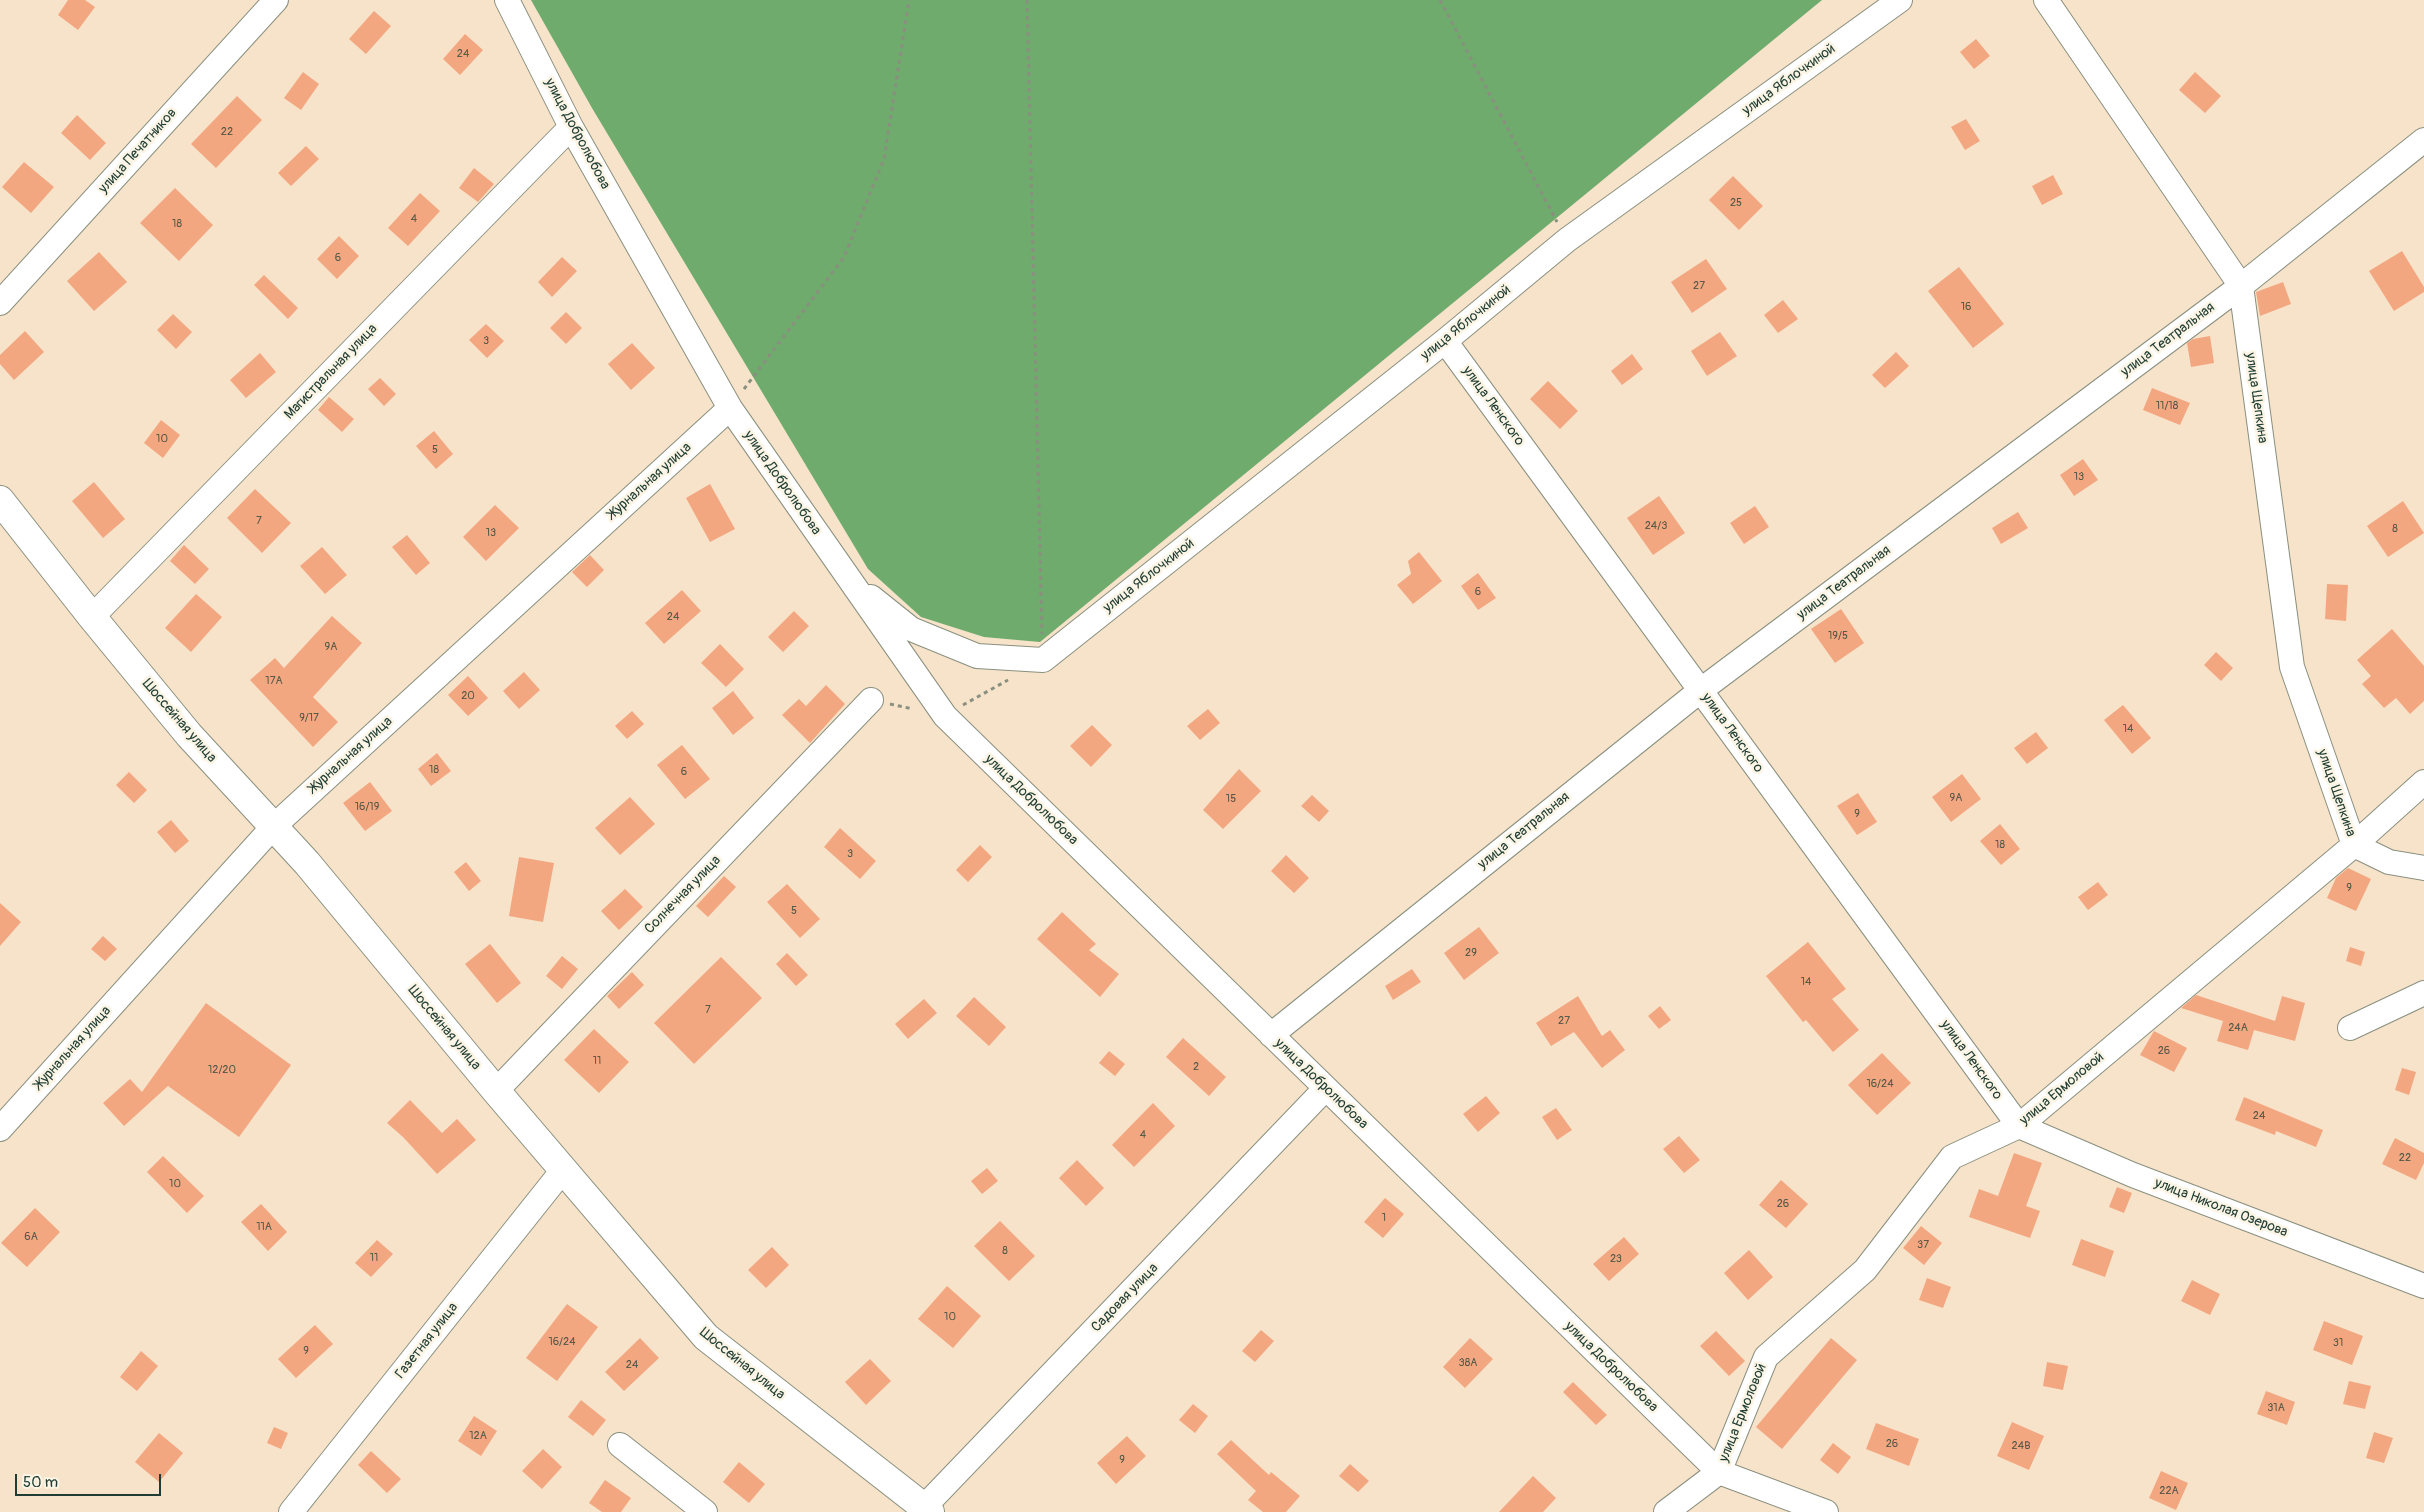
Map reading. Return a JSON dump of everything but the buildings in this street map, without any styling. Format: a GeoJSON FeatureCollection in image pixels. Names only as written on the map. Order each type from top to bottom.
{"type":"FeatureCollection","features":[{"type":"Feature","properties":{"kind":"main road","name":"Шоссейная улица"},"geometry":{"type":"LineString","coordinates":[[0,500],[92,617],[189,735],[308,863],[563,1170],[706,1338],[927,1510]]}},
{"type":"Feature","properties":{"kind":"street","name":"улица Печатников"},"geometry":{"type":"LineString","coordinates":[[0,303],[276,0]]}},
{"type":"Feature","properties":{"kind":"street","name":"улица Добролюбова"},"geometry":{"type":"LineString","coordinates":[[507,0],[571,127],[730,408],[945,716],[1719,1472]]}},
{"type":"Feature","properties":{"kind":"street","name":"улица Яблочкиной"},"geometry":{"type":"LineString","coordinates":[[1043,660],[1446,341],[1567,240],[1900,0]]}},
{"type":"Feature","properties":{"kind":"street","name":"улица Щепкина"},"geometry":{"type":"LineString","coordinates":[[2046,0],[2241,286],[2292,667],[2354,845]]}},
{"type":"Feature","properties":{"kind":"street","name":"Магистральная улица"},"geometry":{"type":"LineString","coordinates":[[92,617],[571,127]]}},
{"type":"Feature","properties":{"kind":"street","name":"улица Театральная"},"geometry":{"type":"LineString","coordinates":[[1271,1035],[1700,690],[2241,286],[2424,140]]}},
{"type":"Feature","properties":{"kind":"street","name":"улица Ленского"},"geometry":{"type":"LineString","coordinates":[[1446,341],[2019,1126]]}},
{"type":"Feature","properties":{"kind":"street","name":"Журнальная улица"},"geometry":{"type":"LineString","coordinates":[[0,1129],[273,827],[730,408]]}},
{"type":"Feature","properties":{"kind":"street"},"geometry":{"type":"LineString","coordinates":[[851,582],[912,629],[977,656],[1043,660]]}},
{"type":"Feature","properties":{"kind":"street","name":"Солнечная улица"},"geometry":{"type":"LineString","coordinates":[[496,1090],[870,700]]}},
{"type":"Feature","properties":{"kind":"street","name":"улица Ермоловой"},"geometry":{"type":"LineString","coordinates":[[1666,1512],[1719,1472],[1766,1357],[1866,1270],[1952,1157],[2019,1126],[2354,845],[2424,782]]}},
{"type":"Feature","properties":{"kind":"street"},"geometry":{"type":"LineString","coordinates":[[2354,845],[2389,862],[2424,868]]}},
{"type":"Feature","properties":{"kind":"street"},"geometry":{"type":"LineString","coordinates":[[2350,1028],[2424,993]]}},
{"type":"Feature","properties":{"kind":"street","name":"Садовая улица"},"geometry":{"type":"LineString","coordinates":[[927,1510],[1325,1088]]}},
{"type":"Feature","properties":{"kind":"street","name":"улица Николая Озерова"},"geometry":{"type":"LineString","coordinates":[[2019,1126],[2133,1175],[2424,1286]]}},
{"type":"Feature","properties":{"kind":"street","name":"Газетная улица"},"geometry":{"type":"LineString","coordinates":[[291,1512],[563,1170]]}},
{"type":"Feature","properties":{"kind":"street"},"geometry":{"type":"LineString","coordinates":[[620,1445],[706,1512]]}},
{"type":"Feature","properties":{"kind":"street"},"geometry":{"type":"LineString","coordinates":[[1719,1472],[1826,1512]]}},
{"type":"Feature","properties":{"kind":"path"},"geometry":{"type":"LineString","coordinates":[[730,408],[844,258],[884,158],[908,0]]}},
{"type":"Feature","properties":{"kind":"path"},"geometry":{"type":"LineString","coordinates":[[1027,0],[1043,660]]}},
{"type":"Feature","properties":{"kind":"path"},"geometry":{"type":"LineString","coordinates":[[1440,0],[1567,240]]}},
{"type":"Feature","properties":{"kind":"green space"},"geometry":{"type":"Polygon","coordinates":[[[531,0],[1822,0],[1040,642],[984,637],[921,617],[868,569],[592,108],[531,0]]]}}]}
